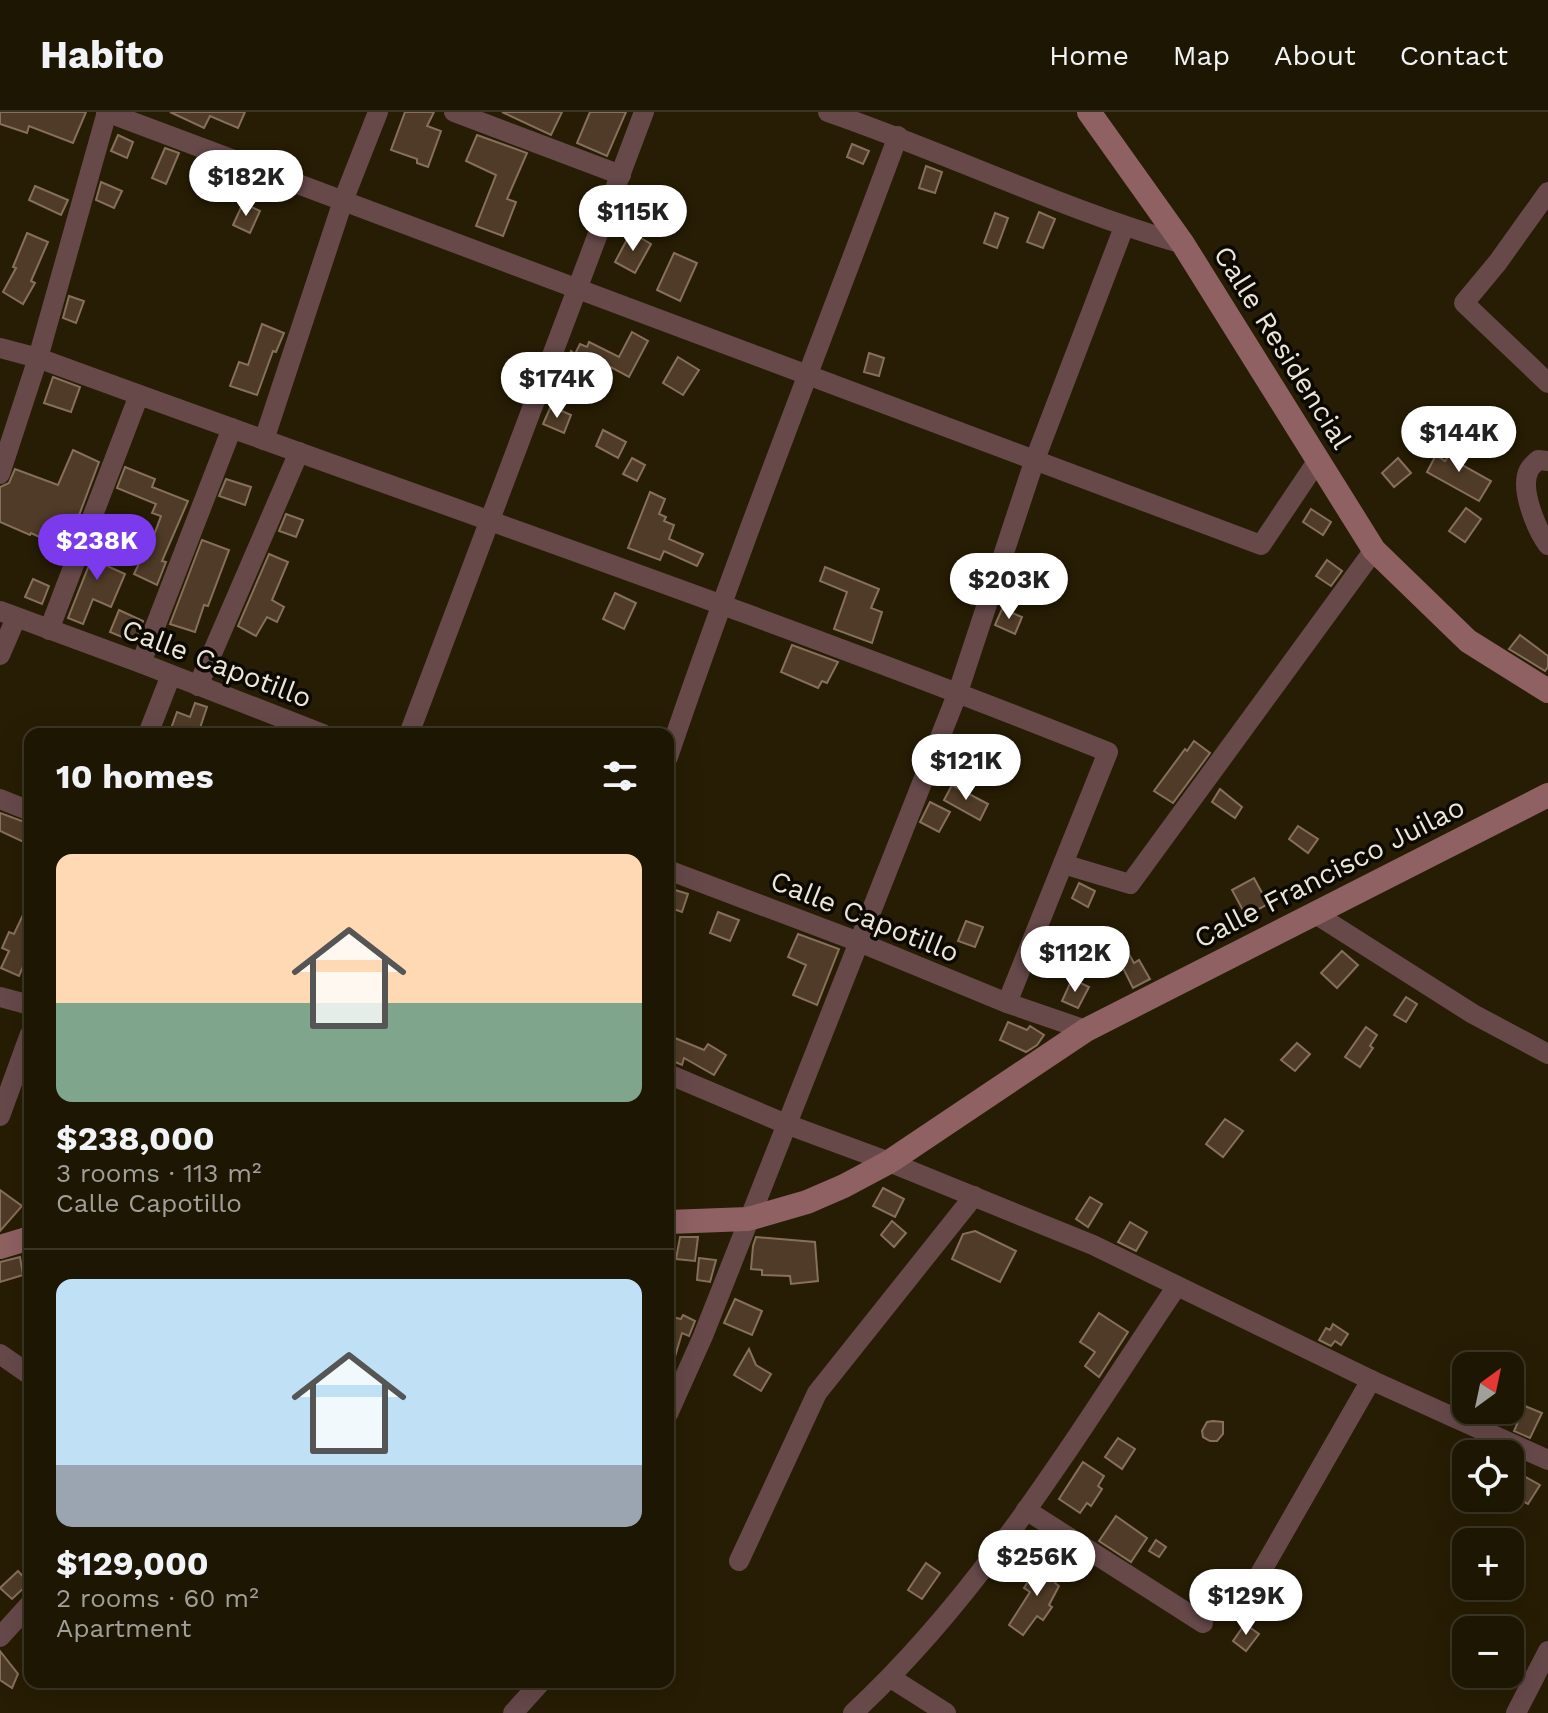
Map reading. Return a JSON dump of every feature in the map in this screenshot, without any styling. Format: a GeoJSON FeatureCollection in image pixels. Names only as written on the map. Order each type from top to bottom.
{"type":"FeatureCollection","features":[{"type":"Feature","properties":{"kind":"street"},"geometry":{"type":"LineString","coordinates":[[0,474],[38,358],[106,112],[1261,545],[1318,460]]}},
{"type":"Feature","properties":{"kind":"street"},"geometry":{"type":"LineString","coordinates":[[264,440],[343,201],[378,112]]}},
{"type":"Feature","properties":{"kind":"street"},"geometry":{"type":"LineString","coordinates":[[454,112],[621,175]]}},
{"type":"Feature","properties":{"kind":"street"},"geometry":{"type":"LineString","coordinates":[[411,728],[644,112]]}},
{"type":"Feature","properties":{"kind":"street"},"geometry":{"type":"LineString","coordinates":[[828,112],[898,136],[1124,227],[1183,244]]}},
{"type":"Feature","properties":{"kind":"street","name":"Calle Residencial"},"geometry":{"type":"LineString","coordinates":[[1089,112],[1183,244],[1374,550],[1468,641],[1548,691]]}},
{"type":"Feature","properties":{"kind":"street"},"geometry":{"type":"LineString","coordinates":[[674,739],[720,603],[809,377],[898,136]]}},
{"type":"Feature","properties":{"kind":"street"},"geometry":{"type":"LineString","coordinates":[[1548,192],[1464,303],[1548,383]]}},
{"type":"Feature","properties":{"kind":"street"},"geometry":{"type":"LineString","coordinates":[[674,1401],[703,1336],[958,692],[1034,462],[1124,227]]}},
{"type":"Feature","properties":{"kind":"street"},"geometry":{"type":"LineString","coordinates":[[0,348],[38,358],[720,603],[1108,752],[1007,1003]]}},
{"type":"Feature","properties":{"kind":"street"},"geometry":{"type":"LineString","coordinates":[[49,630],[139,395]]}},
{"type":"Feature","properties":{"kind":"street"},"geometry":{"type":"LineString","coordinates":[[141,663],[232,428]]}},
{"type":"Feature","properties":{"kind":"street"},"geometry":{"type":"LineString","coordinates":[[198,686],[299,452]]}},
{"type":"Feature","properties":{"kind":"street"},"geometry":{"type":"LineString","coordinates":[[1548,461],[1538,460],[1528,471],[1526,487],[1539,533],[1548,545]]}},
{"type":"Feature","properties":{"kind":"street"},"geometry":{"type":"LineString","coordinates":[[1063,864],[1130,884],[1374,550]]}},
{"type":"Feature","properties":{"kind":"street"},"geometry":{"type":"LineString","coordinates":[[0,655],[8,614]]}},
{"type":"Feature","properties":{"kind":"street","name":"Calle Capotillo"},"geometry":{"type":"LineString","coordinates":[[8,614],[307,728]]}},
{"type":"Feature","properties":{"kind":"street"},"geometry":{"type":"LineString","coordinates":[[150,728],[171,675]]}},
{"type":"Feature","properties":{"kind":"street","name":"Calle Francisco Juilao"},"geometry":{"type":"LineString","coordinates":[[674,1222],[748,1219],[807,1202],[844,1186],[889,1162],[1086,1030],[1548,795]]}},
{"type":"Feature","properties":{"kind":"street"},"geometry":{"type":"LineString","coordinates":[[0,799],[24,809]]}},
{"type":"Feature","properties":{"kind":"street","name":"Calle Capotillo"},"geometry":{"type":"LineString","coordinates":[[674,872],[859,942],[1007,1003],[1086,1030]]}},
{"type":"Feature","properties":{"kind":"street"},"geometry":{"type":"LineString","coordinates":[[1314,913],[1473,1014],[1548,1054]]}},
{"type":"Feature","properties":{"kind":"street"},"geometry":{"type":"LineString","coordinates":[[0,997],[24,1003]]}},
{"type":"Feature","properties":{"kind":"street"},"geometry":{"type":"LineString","coordinates":[[0,1116],[24,1050]]}},
{"type":"Feature","properties":{"kind":"street"},"geometry":{"type":"LineString","coordinates":[[674,1077],[1093,1245],[1371,1380],[1548,1460]]}},
{"type":"Feature","properties":{"kind":"street"},"geometry":{"type":"LineString","coordinates":[[739,1561],[822,1384],[974,1196]]}},
{"type":"Feature","properties":{"kind":"street"},"geometry":{"type":"LineString","coordinates":[[0,1247],[24,1240]]}},
{"type":"Feature","properties":{"kind":"street"},"geometry":{"type":"LineString","coordinates":[[853,1713],[891,1678],[975,1582],[1177,1286]]}},
{"type":"Feature","properties":{"kind":"street"},"geometry":{"type":"LineString","coordinates":[[0,1354],[24,1371]]}},
{"type":"Feature","properties":{"kind":"street"},"geometry":{"type":"LineString","coordinates":[[1253,1586],[1371,1380]]}},
{"type":"Feature","properties":{"kind":"street"},"geometry":{"type":"LineString","coordinates":[[1026,1510],[1203,1623]]}},
{"type":"Feature","properties":{"kind":"street"},"geometry":{"type":"LineString","coordinates":[[0,1637],[24,1611]]}},
{"type":"Feature","properties":{"kind":"street"},"geometry":{"type":"LineString","coordinates":[[1516,1713],[1548,1651]]}},
{"type":"Feature","properties":{"kind":"street"},"geometry":{"type":"LineString","coordinates":[[891,1678],[946,1713]]}},
{"type":"Feature","properties":{"kind":"street"},"geometry":{"type":"LineString","coordinates":[[513,1713],[536,1688]]}},
{"type":"Feature","properties":{"kind":"building"},"geometry":{"type":"Polygon","coordinates":[[[0,112],[86,112],[73,143],[29,126],[27,133],[0,124],[0,112]]]}},
{"type":"Feature","properties":{"kind":"building"},"geometry":{"type":"Polygon","coordinates":[[[170,112],[245,112],[238,128],[210,116],[204,128],[170,112]]]}},
{"type":"Feature","properties":{"kind":"building"},"geometry":{"type":"Polygon","coordinates":[[[405,112],[434,112],[427,126],[441,131],[428,167],[417,163],[417,159],[391,150],[405,112]]]}},
{"type":"Feature","properties":{"kind":"building"},"geometry":{"type":"Polygon","coordinates":[[[502,112],[562,112],[551,135],[502,112]]]}},
{"type":"Feature","properties":{"kind":"building"},"geometry":{"type":"Polygon","coordinates":[[[590,112],[626,112],[607,156],[577,143],[590,112]]]}},
{"type":"Feature","properties":{"kind":"building"},"geometry":{"type":"Polygon","coordinates":[[[118,135],[133,142],[127,158],[111,151],[118,135]]]}},
{"type":"Feature","properties":{"kind":"building"},"geometry":{"type":"Polygon","coordinates":[[[477,135],[527,153],[507,199],[516,202],[503,236],[476,226],[496,175],[466,161],[477,135]]]}},
{"type":"Feature","properties":{"kind":"building"},"geometry":{"type":"Polygon","coordinates":[[[852,144],[869,151],[863,164],[847,157],[852,144]]]}},
{"type":"Feature","properties":{"kind":"building"},"geometry":{"type":"Polygon","coordinates":[[[165,148],[179,153],[166,184],[152,178],[165,148]]]}},
{"type":"Feature","properties":{"kind":"building"},"geometry":{"type":"Polygon","coordinates":[[[926,166],[942,172],[935,193],[919,188],[926,166]]]}},
{"type":"Feature","properties":{"kind":"building"},"geometry":{"type":"Polygon","coordinates":[[[101,182],[122,191],[114,208],[96,200],[101,182]]]}},
{"type":"Feature","properties":{"kind":"building"},"geometry":{"type":"Polygon","coordinates":[[[35,186],[68,200],[61,215],[29,200],[35,186]]]}},
{"type":"Feature","properties":{"kind":"building"},"geometry":{"type":"Polygon","coordinates":[[[243,203],[260,211],[250,233],[233,225],[243,203]]]}},
{"type":"Feature","properties":{"kind":"building"},"geometry":{"type":"Polygon","coordinates":[[[1039,212],[1055,219],[1043,248],[1027,242],[1039,212]]]}},
{"type":"Feature","properties":{"kind":"building"},"geometry":{"type":"Polygon","coordinates":[[[995,213],[1008,218],[997,248],[984,243],[995,213]]]}},
{"type":"Feature","properties":{"kind":"building"},"geometry":{"type":"Polygon","coordinates":[[[631,232],[651,244],[635,273],[615,262],[631,232]]]}},
{"type":"Feature","properties":{"kind":"building"},"geometry":{"type":"Polygon","coordinates":[[[27,233],[48,242],[31,281],[35,283],[23,304],[3,292],[16,268],[13,267],[27,233]]]}},
{"type":"Feature","properties":{"kind":"building"},"geometry":{"type":"Polygon","coordinates":[[[674,253],[697,263],[680,301],[657,290],[674,253]]]}},
{"type":"Feature","properties":{"kind":"building"},"geometry":{"type":"Polygon","coordinates":[[[69,296],[84,301],[76,323],[63,318],[69,296]]]}},
{"type":"Feature","properties":{"kind":"building"},"geometry":{"type":"Polygon","coordinates":[[[262,324],[284,333],[276,352],[273,351],[257,395],[230,386],[239,362],[248,365],[262,324]]]}},
{"type":"Feature","properties":{"kind":"building"},"geometry":{"type":"Polygon","coordinates":[[[632,332],[648,341],[629,377],[607,365],[599,380],[578,369],[576,372],[564,366],[571,351],[575,354],[580,344],[587,347],[589,342],[619,357],[632,332]]]}},
{"type":"Feature","properties":{"kind":"building"},"geometry":{"type":"Polygon","coordinates":[[[869,353],[884,358],[879,376],[864,372],[869,353]]]}},
{"type":"Feature","properties":{"kind":"building"},"geometry":{"type":"Polygon","coordinates":[[[678,357],[699,370],[683,395],[663,383],[678,357]]]}},
{"type":"Feature","properties":{"kind":"building"},"geometry":{"type":"Polygon","coordinates":[[[53,377],[80,387],[71,412],[44,403],[53,377]]]}},
{"type":"Feature","properties":{"kind":"building"},"geometry":{"type":"Polygon","coordinates":[[[551,406],[571,415],[564,433],[543,424],[551,406]]]}},
{"type":"Feature","properties":{"kind":"building"},"geometry":{"type":"Polygon","coordinates":[[[603,430],[626,442],[618,458],[596,446],[603,430]]]}},
{"type":"Feature","properties":{"kind":"building"},"geometry":{"type":"Polygon","coordinates":[[[1455,446],[1468,455],[1462,465],[1491,481],[1479,501],[1427,472],[1436,455],[1445,461],[1455,446]]]}},
{"type":"Feature","properties":{"kind":"building"},"geometry":{"type":"Polygon","coordinates":[[[73,450],[99,462],[63,548],[0,522],[0,487],[9,483],[15,469],[58,485],[73,450]]]}},
{"type":"Feature","properties":{"kind":"building"},"geometry":{"type":"Polygon","coordinates":[[[632,458],[645,465],[637,481],[623,474],[632,458]]]}},
{"type":"Feature","properties":{"kind":"building"},"geometry":{"type":"Polygon","coordinates":[[[1398,458],[1411,473],[1394,487],[1382,473],[1398,458]]]}},
{"type":"Feature","properties":{"kind":"building"},"geometry":{"type":"Polygon","coordinates":[[[125,467],[155,479],[152,487],[188,501],[162,561],[166,562],[157,585],[134,574],[144,553],[147,554],[161,516],[152,513],[156,504],[117,488],[125,467]]]}},
{"type":"Feature","properties":{"kind":"building"},"geometry":{"type":"Polygon","coordinates":[[[226,479],[251,487],[245,505],[219,496],[226,479]]]}},
{"type":"Feature","properties":{"kind":"building"},"geometry":{"type":"Polygon","coordinates":[[[650,492],[665,499],[659,514],[666,517],[664,521],[674,525],[669,539],[703,554],[697,566],[664,551],[660,560],[628,548],[650,492]]]}},
{"type":"Feature","properties":{"kind":"building"},"geometry":{"type":"Polygon","coordinates":[[[1466,508],[1481,519],[1465,542],[1449,531],[1466,508]]]}},
{"type":"Feature","properties":{"kind":"building"},"geometry":{"type":"Polygon","coordinates":[[[1311,509],[1331,522],[1323,535],[1303,522],[1311,509]]]}},
{"type":"Feature","properties":{"kind":"building"},"geometry":{"type":"Polygon","coordinates":[[[286,514],[303,520],[296,537],[279,531],[286,514]]]}},
{"type":"Feature","properties":{"kind":"building"},"geometry":{"type":"Polygon","coordinates":[[[101,535],[114,540],[105,565],[125,574],[111,607],[93,599],[83,624],[68,618],[101,535]]]}},
{"type":"Feature","properties":{"kind":"building"},"geometry":{"type":"Polygon","coordinates":[[[202,540],[229,550],[195,632],[170,624],[202,540]]]}},
{"type":"Feature","properties":{"kind":"building"},"geometry":{"type":"Polygon","coordinates":[[[269,554],[288,562],[272,600],[284,607],[277,622],[267,617],[256,636],[238,626],[269,554]]]}},
{"type":"Feature","properties":{"kind":"building"},"geometry":{"type":"Polygon","coordinates":[[[1327,560],[1342,571],[1331,586],[1316,576],[1327,560]]]}},
{"type":"Feature","properties":{"kind":"building"},"geometry":{"type":"Polygon","coordinates":[[[825,567],[879,589],[871,608],[882,612],[872,643],[834,629],[847,592],[820,581],[825,567]]]}},
{"type":"Feature","properties":{"kind":"building"},"geometry":{"type":"Polygon","coordinates":[[[33,579],[49,586],[42,604],[25,597],[33,579]]]}},
{"type":"Feature","properties":{"kind":"building"},"geometry":{"type":"Polygon","coordinates":[[[615,593],[636,603],[624,629],[603,619],[615,593]]]}},
{"type":"Feature","properties":{"kind":"building"},"geometry":{"type":"Polygon","coordinates":[[[1002,609],[1022,617],[1015,634],[995,625],[1002,609]]]}},
{"type":"Feature","properties":{"kind":"building"},"geometry":{"type":"Polygon","coordinates":[[[119,610],[143,621],[134,642],[110,632],[119,610]]]}},
{"type":"Feature","properties":{"kind":"building"},"geometry":{"type":"Polygon","coordinates":[[[1520,635],[1548,656],[1545,671],[1509,649],[1520,635]]]}},
{"type":"Feature","properties":{"kind":"building"},"geometry":{"type":"Polygon","coordinates":[[[792,645],[838,662],[827,683],[822,681],[818,688],[781,672],[792,645]]]}},
{"type":"Feature","properties":{"kind":"building"},"geometry":{"type":"Polygon","coordinates":[[[195,703],[207,707],[200,728],[171,728],[177,712],[190,717],[195,703]]]}},
{"type":"Feature","properties":{"kind":"building"},"geometry":{"type":"Polygon","coordinates":[[[1194,741],[1210,753],[1173,803],[1154,791],[1194,741]]]}},
{"type":"Feature","properties":{"kind":"building"},"geometry":{"type":"Polygon","coordinates":[[[952,785],[988,804],[980,820],[944,800],[952,785]]]}},
{"type":"Feature","properties":{"kind":"building"},"geometry":{"type":"Polygon","coordinates":[[[1220,789],[1242,807],[1235,818],[1212,802],[1220,789]]]}},
{"type":"Feature","properties":{"kind":"building"},"geometry":{"type":"Polygon","coordinates":[[[930,802],[950,812],[939,832],[920,822],[930,802]]]}},
{"type":"Feature","properties":{"kind":"building"},"geometry":{"type":"Polygon","coordinates":[[[0,813],[24,822],[24,842],[0,831],[0,813]]]}},
{"type":"Feature","properties":{"kind":"building"},"geometry":{"type":"Polygon","coordinates":[[[1298,826],[1318,839],[1308,853],[1289,839],[1298,826]]]}},
{"type":"Feature","properties":{"kind":"building"},"geometry":{"type":"Polygon","coordinates":[[[1254,878],[1268,904],[1246,916],[1232,890],[1254,878]]]}},
{"type":"Feature","properties":{"kind":"building"},"geometry":{"type":"Polygon","coordinates":[[[1079,883],[1095,891],[1088,907],[1072,898],[1079,883]]]}},
{"type":"Feature","properties":{"kind":"building"},"geometry":{"type":"Polygon","coordinates":[[[674,890],[688,894],[682,912],[674,909],[674,890]]]}},
{"type":"Feature","properties":{"kind":"building"},"geometry":{"type":"Polygon","coordinates":[[[718,912],[739,920],[730,941],[710,933],[718,912]]]}},
{"type":"Feature","properties":{"kind":"building"},"geometry":{"type":"Polygon","coordinates":[[[24,913],[24,964],[19,976],[1,968],[9,951],[2,948],[9,932],[14,934],[24,913]]]}},
{"type":"Feature","properties":{"kind":"building"},"geometry":{"type":"Polygon","coordinates":[[[966,921],[983,927],[975,947],[958,941],[966,921]]]}},
{"type":"Feature","properties":{"kind":"building"},"geometry":{"type":"Polygon","coordinates":[[[798,934],[839,949],[817,1005],[793,995],[806,965],[788,957],[798,934]]]}},
{"type":"Feature","properties":{"kind":"building"},"geometry":{"type":"Polygon","coordinates":[[[1118,935],[1134,963],[1139,960],[1150,979],[1133,988],[1109,940],[1118,935]]]}},
{"type":"Feature","properties":{"kind":"building"},"geometry":{"type":"Polygon","coordinates":[[[1342,951],[1358,965],[1337,988],[1321,973],[1342,951]]]}},
{"type":"Feature","properties":{"kind":"building"},"geometry":{"type":"Polygon","coordinates":[[[1072,979],[1089,987],[1078,1008],[1062,1001],[1072,979]]]}},
{"type":"Feature","properties":{"kind":"building"},"geometry":{"type":"Polygon","coordinates":[[[1406,997],[1417,1004],[1406,1022],[1394,1015],[1406,997]]]}},
{"type":"Feature","properties":{"kind":"building"},"geometry":{"type":"Polygon","coordinates":[[[1008,1022],[1027,1030],[1030,1026],[1044,1035],[1037,1045],[1026,1052],[1000,1040],[1008,1022]]]}},
{"type":"Feature","properties":{"kind":"building"},"geometry":{"type":"Polygon","coordinates":[[[1366,1027],[1377,1035],[1370,1046],[1373,1048],[1360,1067],[1345,1057],[1366,1027]]]}},
{"type":"Feature","properties":{"kind":"building"},"geometry":{"type":"Polygon","coordinates":[[[675,1038],[704,1050],[708,1044],[726,1055],[714,1075],[684,1058],[682,1065],[674,1062],[675,1038]]]}},
{"type":"Feature","properties":{"kind":"building"},"geometry":{"type":"Polygon","coordinates":[[[1297,1043],[1310,1054],[1295,1071],[1281,1060],[1297,1043]]]}},
{"type":"Feature","properties":{"kind":"building"},"geometry":{"type":"Polygon","coordinates":[[[1225,1119],[1243,1131],[1223,1157],[1206,1144],[1225,1119]]]}},
{"type":"Feature","properties":{"kind":"building"},"geometry":{"type":"Polygon","coordinates":[[[883,1188],[904,1199],[895,1217],[873,1206],[883,1188]]]}},
{"type":"Feature","properties":{"kind":"building"},"geometry":{"type":"Polygon","coordinates":[[[0,1190],[22,1206],[0,1231],[0,1190]]]}},
{"type":"Feature","properties":{"kind":"building"},"geometry":{"type":"Polygon","coordinates":[[[1090,1197],[1102,1204],[1088,1227],[1076,1219],[1090,1197]]]}},
{"type":"Feature","properties":{"kind":"building"},"geometry":{"type":"Polygon","coordinates":[[[892,1221],[906,1233],[894,1247],[881,1235],[892,1221]]]}},
{"type":"Feature","properties":{"kind":"building"},"geometry":{"type":"Polygon","coordinates":[[[1130,1222],[1147,1232],[1136,1251],[1118,1242],[1130,1222]]]}},
{"type":"Feature","properties":{"kind":"building"},"geometry":{"type":"Polygon","coordinates":[[[975,1231],[1016,1251],[1000,1282],[952,1259],[963,1234],[975,1231]]]}},
{"type":"Feature","properties":{"kind":"building"},"geometry":{"type":"Polygon","coordinates":[[[680,1237],[698,1237],[695,1261],[676,1259],[680,1237]]]}},
{"type":"Feature","properties":{"kind":"building"},"geometry":{"type":"Polygon","coordinates":[[[756,1237],[815,1242],[818,1281],[791,1284],[790,1276],[762,1275],[762,1270],[751,1269],[756,1237]]]}},
{"type":"Feature","properties":{"kind":"building"},"geometry":{"type":"Polygon","coordinates":[[[20,1257],[23,1275],[0,1282],[0,1262],[20,1257]]]}},
{"type":"Feature","properties":{"kind":"building"},"geometry":{"type":"Polygon","coordinates":[[[699,1258],[716,1260],[710,1282],[697,1280],[699,1258]]]}},
{"type":"Feature","properties":{"kind":"building"},"geometry":{"type":"Polygon","coordinates":[[[735,1299],[762,1311],[752,1335],[724,1323],[735,1299]]]}},
{"type":"Feature","properties":{"kind":"building"},"geometry":{"type":"Polygon","coordinates":[[[1099,1313],[1128,1332],[1099,1377],[1085,1366],[1095,1352],[1080,1342],[1099,1313]]]}},
{"type":"Feature","properties":{"kind":"building"},"geometry":{"type":"Polygon","coordinates":[[[683,1315],[695,1321],[689,1336],[682,1333],[674,1360],[674,1317],[681,1319],[683,1315]]]}},
{"type":"Feature","properties":{"kind":"building"},"geometry":{"type":"Polygon","coordinates":[[[1333,1324],[1348,1334],[1341,1345],[1335,1341],[1331,1346],[1319,1340],[1326,1328],[1330,1330],[1333,1324]]]}},
{"type":"Feature","properties":{"kind":"building"},"geometry":{"type":"Polygon","coordinates":[[[749,1349],[756,1365],[771,1374],[761,1391],[734,1375],[749,1349]]]}},
{"type":"Feature","properties":{"kind":"building"},"geometry":{"type":"Polygon","coordinates":[[[1525,1406],[1542,1413],[1530,1438],[1514,1431],[1517,1424],[1524,1424],[1525,1406]]]}},
{"type":"Feature","properties":{"kind":"building"},"geometry":{"type":"Polygon","coordinates":[[[1207,1422],[1223,1422],[1223,1434],[1217,1441],[1203,1437],[1202,1431],[1207,1422]]]}},
{"type":"Feature","properties":{"kind":"building"},"geometry":{"type":"Polygon","coordinates":[[[1118,1438],[1135,1449],[1122,1469],[1105,1457],[1118,1438]]]}},
{"type":"Feature","properties":{"kind":"building"},"geometry":{"type":"Polygon","coordinates":[[[1083,1462],[1104,1476],[1098,1486],[1102,1489],[1091,1506],[1087,1503],[1080,1513],[1059,1499],[1083,1462]]]}},
{"type":"Feature","properties":{"kind":"building"},"geometry":{"type":"Polygon","coordinates":[[[1524,1476],[1540,1485],[1528,1504],[1524,1502],[1524,1476]]]}},
{"type":"Feature","properties":{"kind":"building"},"geometry":{"type":"Polygon","coordinates":[[[1116,1516],[1147,1538],[1131,1562],[1099,1541],[1116,1516]]]}},
{"type":"Feature","properties":{"kind":"building"},"geometry":{"type":"Polygon","coordinates":[[[1156,1540],[1166,1547],[1159,1557],[1149,1551],[1156,1540]]]}},
{"type":"Feature","properties":{"kind":"building"},"geometry":{"type":"Polygon","coordinates":[[[1040,1562],[1060,1575],[1055,1583],[1059,1586],[1049,1605],[1052,1607],[1043,1620],[1037,1616],[1023,1635],[1009,1625],[1030,1592],[1024,1588],[1040,1562]]]}},
{"type":"Feature","properties":{"kind":"building"},"geometry":{"type":"Polygon","coordinates":[[[926,1563],[940,1573],[922,1599],[908,1590],[926,1563]]]}},
{"type":"Feature","properties":{"kind":"building"},"geometry":{"type":"Polygon","coordinates":[[[18,1571],[24,1578],[24,1588],[12,1599],[0,1588],[18,1571]]]}},
{"type":"Feature","properties":{"kind":"building"},"geometry":{"type":"Polygon","coordinates":[[[1245,1624],[1259,1634],[1246,1651],[1233,1641],[1245,1624]]]}},
{"type":"Feature","properties":{"kind":"building"},"geometry":{"type":"Polygon","coordinates":[[[0,1651],[18,1674],[12,1688],[0,1680],[0,1651]]]}}]}
